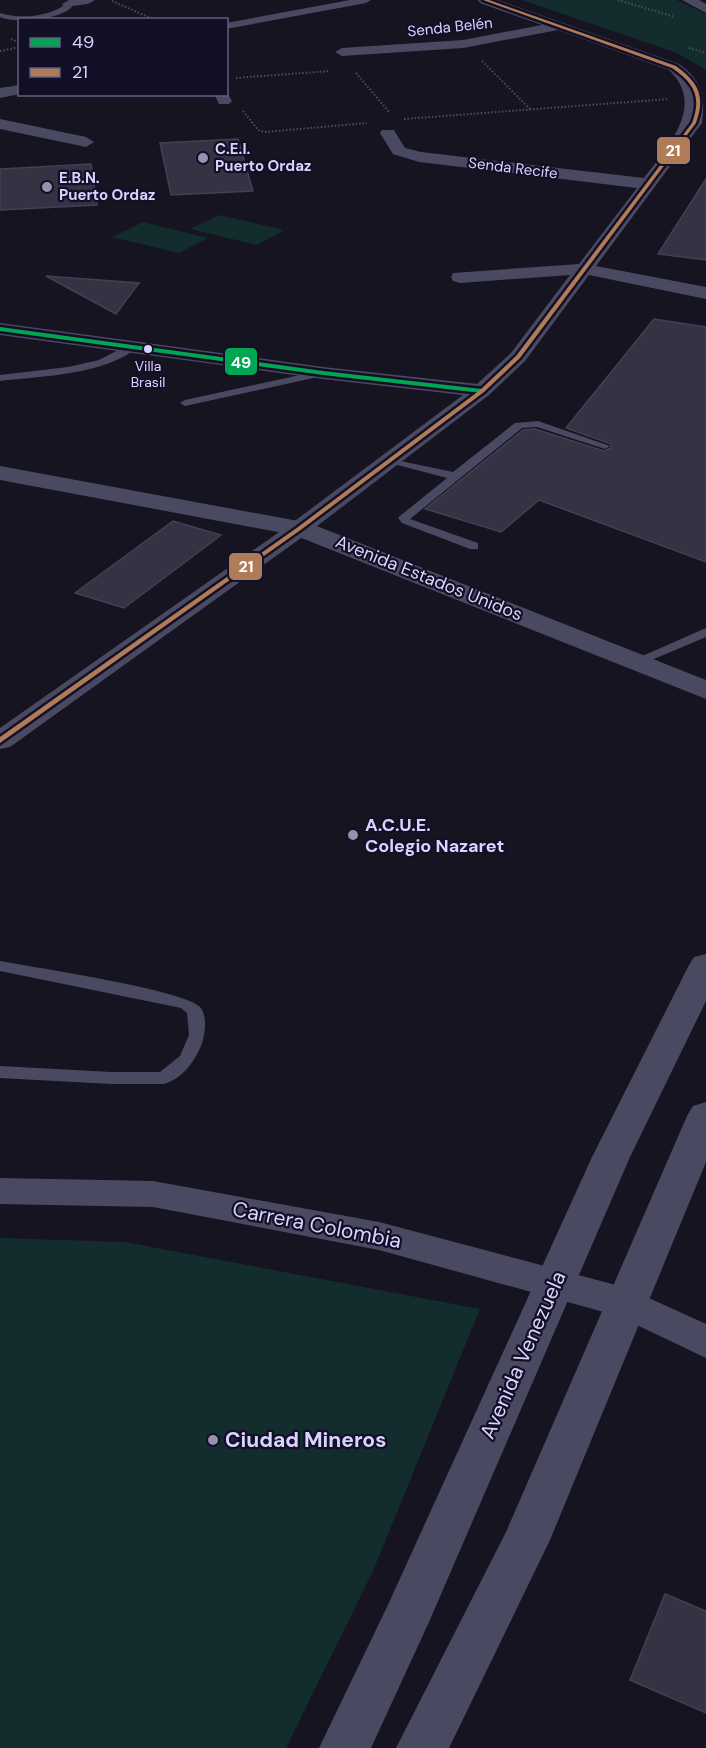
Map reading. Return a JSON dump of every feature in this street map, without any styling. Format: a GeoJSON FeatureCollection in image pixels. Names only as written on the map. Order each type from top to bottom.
{"type":"FeatureCollection","features":[{"type":"Feature","properties":{"kind":"street"},"geometry":{"type":"LineString","coordinates":[[69,4],[88,0]]}},
{"type":"Feature","properties":{"kind":"street"},"geometry":{"type":"LineString","coordinates":[[228,26],[366,0]]}},
{"type":"Feature","properties":{"kind":"street"},"geometry":{"type":"LineString","coordinates":[[0,741],[300,528],[482,391],[518,357],[694,123],[700,112],[700,98],[696,86],[689,77],[674,68],[485,0]]}},
{"type":"Feature","properties":{"kind":"street"},"geometry":{"type":"LineString","coordinates":[[696,1],[706,9]]}},
{"type":"Feature","properties":{"kind":"street","name":"Senda Belén"},"geometry":{"type":"LineString","coordinates":[[342,52],[464,44],[559,26]]}},
{"type":"Feature","properties":{"kind":"street"},"geometry":{"type":"LineString","coordinates":[[0,93],[18,89]]}},
{"type":"Feature","properties":{"kind":"street"},"geometry":{"type":"LineString","coordinates":[[0,124],[86,142]]}},
{"type":"Feature","properties":{"kind":"street","name":"Senda Recife"},"geometry":{"type":"LineString","coordinates":[[392,126],[399,151],[419,157],[648,184]]}},
{"type":"Feature","properties":{"kind":"street"},"geometry":{"type":"LineString","coordinates":[[581,274],[706,304]]}},
{"type":"Feature","properties":{"kind":"street"},"geometry":{"type":"LineString","coordinates":[[460,277],[581,274],[706,293]]}},
{"type":"Feature","properties":{"kind":"street"},"geometry":{"type":"LineString","coordinates":[[0,329],[323,373],[482,391]]}},
{"type":"Feature","properties":{"kind":"street","name":"Avenida Estados Unidos"},"geometry":{"type":"LineString","coordinates":[[0,473],[300,528],[637,660],[706,690]]}},
{"type":"Feature","properties":{"kind":"street","name":"Avenida Venezuela"},"geometry":{"type":"LineString","coordinates":[[345,1748],[405,1622],[611,1157],[706,965]]}},
{"type":"Feature","properties":{"kind":"street"},"geometry":{"type":"LineString","coordinates":[[422,1748],[526,1540],[706,1116]]}},
{"type":"Feature","properties":{"kind":"street","name":"Carrera Colombia"},"geometry":{"type":"LineString","coordinates":[[0,1191],[153,1194],[379,1236],[627,1303],[706,1342]]}},
{"type":"Feature","properties":{"kind":"lane"},"geometry":{"type":"LineString","coordinates":[[29,18],[65,10],[69,4]]}},
{"type":"Feature","properties":{"kind":"lane"},"geometry":{"type":"LineString","coordinates":[[0,15],[9,19],[18,19]]}},
{"type":"Feature","properties":{"kind":"lane"},"geometry":{"type":"LineString","coordinates":[[0,378],[68,370],[102,362],[134,346]]}},
{"type":"Feature","properties":{"kind":"lane"},"geometry":{"type":"LineString","coordinates":[[185,403],[323,373]]}},
{"type":"Feature","properties":{"kind":"lane"},"geometry":{"type":"LineString","coordinates":[[474,546],[406,521],[404,518],[519,425],[527,423],[605,446]]}},
{"type":"Feature","properties":{"kind":"lane"},"geometry":{"type":"LineString","coordinates":[[390,460],[454,476]]}},
{"type":"Feature","properties":{"kind":"lane"},"geometry":{"type":"LineString","coordinates":[[637,660],[706,632]]}},
{"type":"Feature","properties":{"kind":"lane"},"geometry":{"type":"LineString","coordinates":[[0,966],[163,997],[187,1004],[195,1011],[196,1035],[186,1059],[164,1078],[111,1078],[0,1072]]}},
{"type":"Feature","properties":{"kind":"path"},"geometry":{"type":"LineString","coordinates":[[109,0],[151,18]]}},
{"type":"Feature","properties":{"kind":"path"},"geometry":{"type":"LineString","coordinates":[[618,0],[642,9],[680,18]]}},
{"type":"Feature","properties":{"kind":"path"},"geometry":{"type":"LineString","coordinates":[[464,44],[530,109]]}},
{"type":"Feature","properties":{"kind":"path"},"geometry":{"type":"LineString","coordinates":[[0,51],[18,47]]}},
{"type":"Feature","properties":{"kind":"path"},"geometry":{"type":"LineString","coordinates":[[228,78],[357,67],[342,52]]}},
{"type":"Feature","properties":{"kind":"path"},"geometry":{"type":"LineString","coordinates":[[353,69],[392,126]]}},
{"type":"Feature","properties":{"kind":"path"},"geometry":{"type":"LineString","coordinates":[[222,98],[241,109],[258,130],[265,132],[392,126],[530,109],[700,98]]}},
{"type":"Feature","properties":{"kind":"green space"},"geometry":{"type":"Polygon","coordinates":[[[522,0],[677,0],[706,14],[706,70],[677,53],[522,0]]]}},
{"type":"Feature","properties":{"kind":"green space"},"geometry":{"type":"Polygon","coordinates":[[[219,215],[285,230],[257,245],[190,229],[219,215]]]}},
{"type":"Feature","properties":{"kind":"green space"},"geometry":{"type":"Polygon","coordinates":[[[143,222],[208,238],[179,253],[112,237],[143,222]]]}},
{"type":"Feature","properties":{"kind":"green space","name":"Ciudad Mineros"},"geometry":{"type":"Polygon","coordinates":[[[0,1238],[125,1242],[480,1309],[373,1571],[286,1748],[0,1748],[0,1238]]]}},
{"type":"Feature","properties":{"kind":"building","name":"C.E.I. Puerto Ordaz"},"geometry":{"type":"Polygon","coordinates":[[[238,139],[253,191],[171,195],[160,143],[238,139]]]}},
{"type":"Feature","properties":{"kind":"building","name":"E.B.N. Puerto Ordaz"},"geometry":{"type":"Polygon","coordinates":[[[91,164],[97,205],[0,210],[0,169],[91,164]]]}},
{"type":"Feature","properties":{"kind":"building"},"geometry":{"type":"Polygon","coordinates":[[[706,179],[706,260],[658,254],[706,179]]]}},
{"type":"Feature","properties":{"kind":"building"},"geometry":{"type":"Polygon","coordinates":[[[46,276],[139,283],[116,314],[46,276]]]}},
{"type":"Feature","properties":{"kind":"building"},"geometry":{"type":"Polygon","coordinates":[[[654,319],[706,327],[706,562],[539,500],[501,532],[425,509],[523,430],[535,429],[604,451],[611,448],[611,444],[566,428],[654,319]]]}},
{"type":"Feature","properties":{"kind":"building"},"geometry":{"type":"Polygon","coordinates":[[[173,521],[221,535],[124,608],[75,593],[173,521]]]}},
{"type":"Feature","properties":{"kind":"building"},"geometry":{"type":"Polygon","coordinates":[[[665,1594],[706,1611],[706,1713],[630,1680],[665,1594]]]}},
{"type":"Feature","properties":{"kind":"transit line","name":"21"},"geometry":{"type":"LineString","coordinates":[[0,741],[300,528],[482,391],[518,357],[694,123],[699,106],[697,91],[688,78],[674,67],[485,0]]}},
{"type":"Feature","properties":{"kind":"transit line","name":"49"},"geometry":{"type":"LineString","coordinates":[[0,329],[323,373],[482,391]]}},
{"type":"Feature","properties":{"kind":"place","name":"C.E.I. Puerto Ordaz"},"geometry":{"type":"Point","coordinates":[203,158]}},
{"type":"Feature","properties":{"kind":"place","name":"E.B.N. Puerto Ordaz"},"geometry":{"type":"Point","coordinates":[47,187]}},
{"type":"Feature","properties":{"kind":"place","name":"Villa Brasil"},"geometry":{"type":"Point","coordinates":[148,349]}},
{"type":"Feature","properties":{"kind":"place","name":"A.C.U.E. Colegio Nazaret"},"geometry":{"type":"Point","coordinates":[353,835]}},
{"type":"Feature","properties":{"kind":"place","name":"Ciudad Mineros"},"geometry":{"type":"Point","coordinates":[213,1440]}}]}
